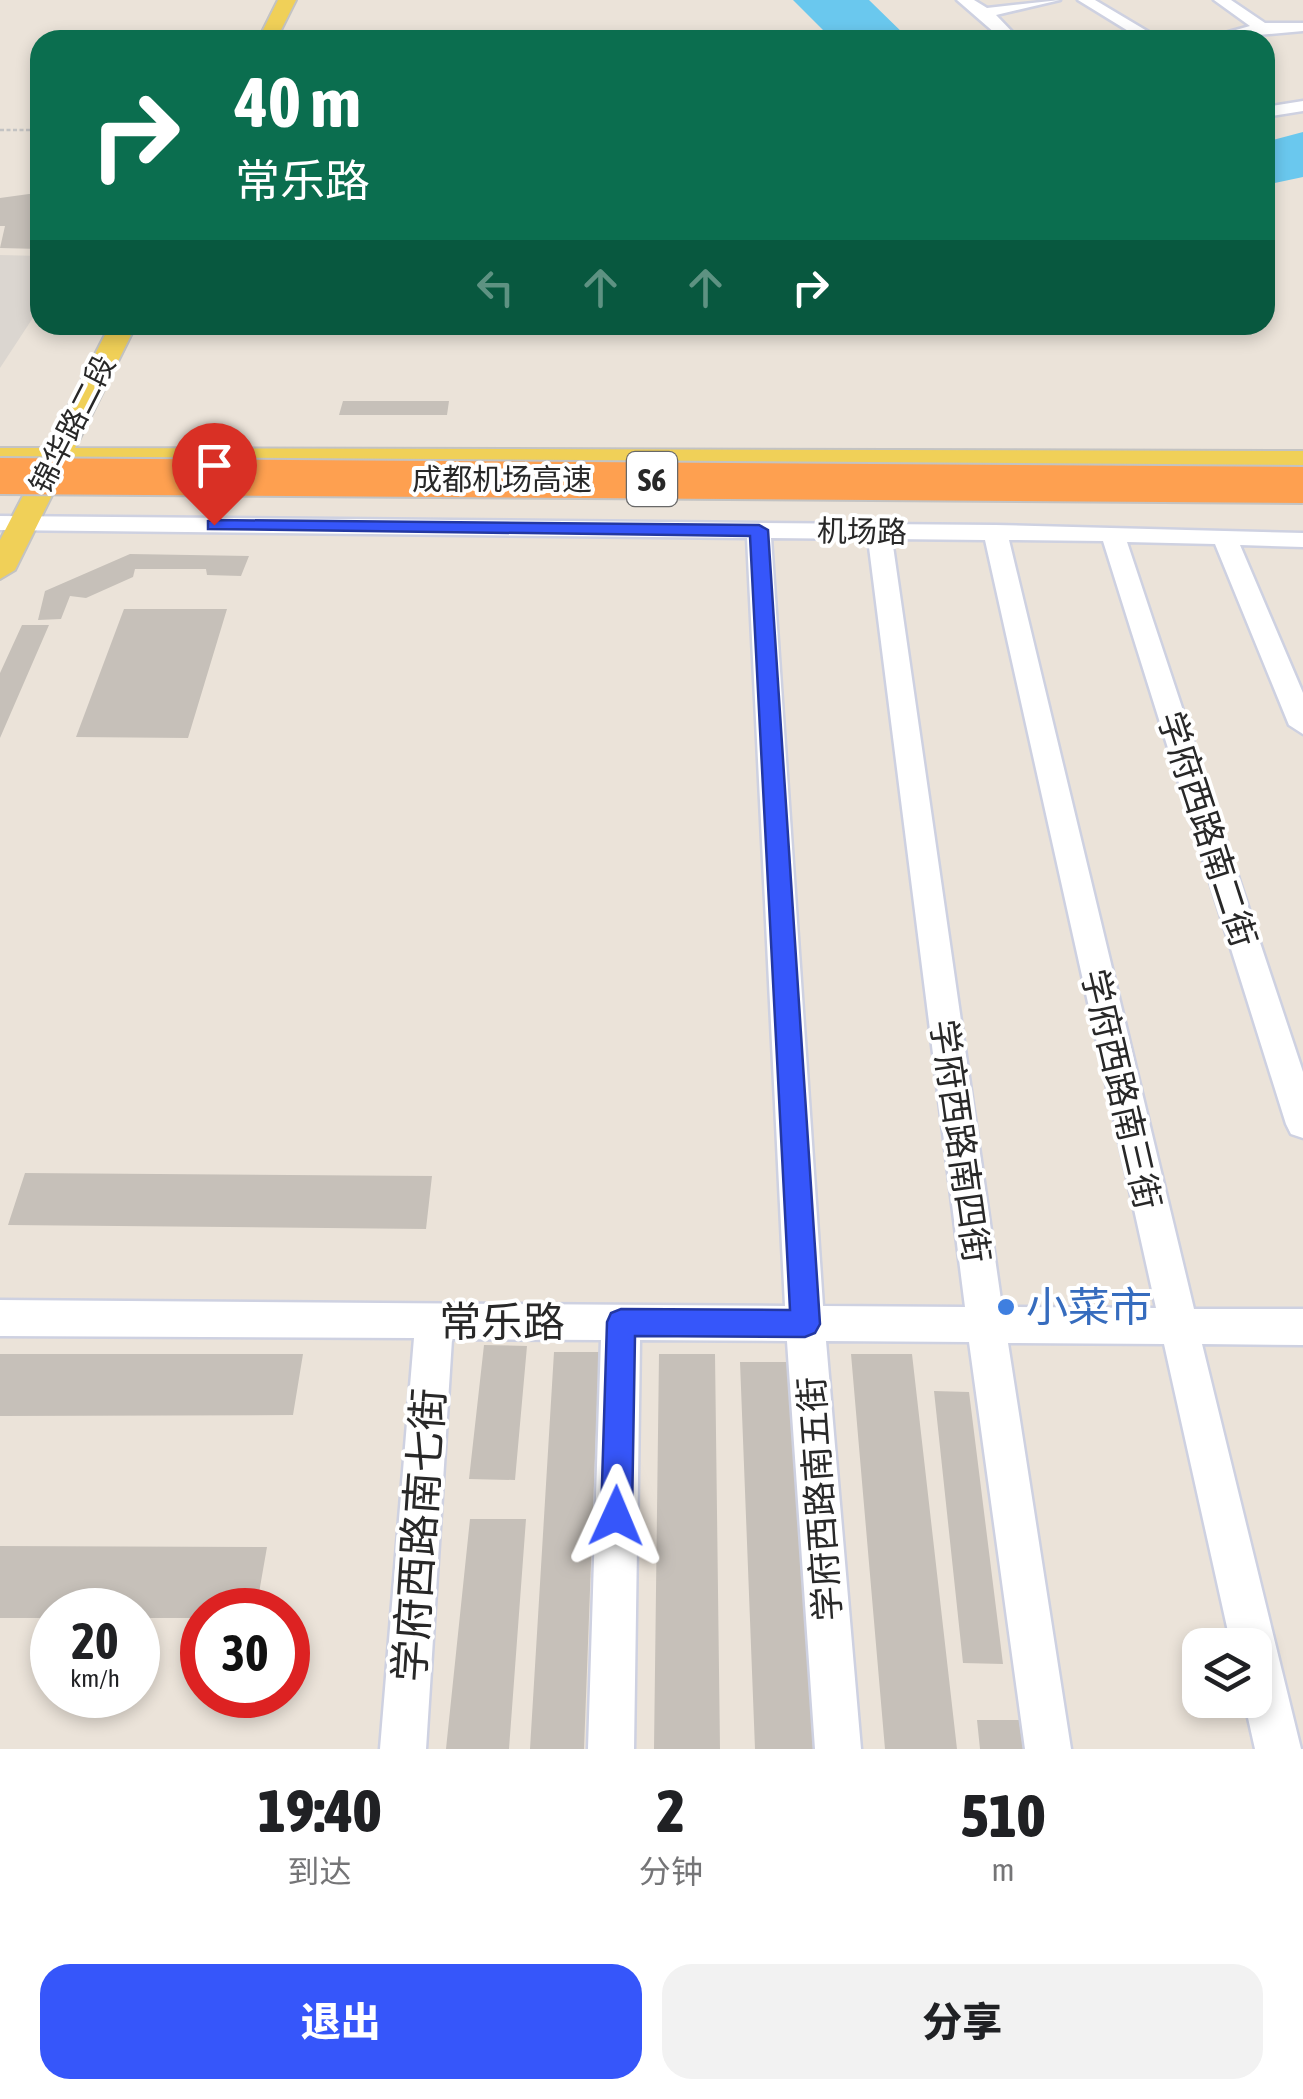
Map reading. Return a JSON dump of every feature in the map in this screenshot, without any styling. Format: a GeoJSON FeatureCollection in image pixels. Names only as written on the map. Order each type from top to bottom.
{"type":"FeatureCollection","features":[{"type":"Feature","properties":{"kind":"highway","name":"成都机场高速"},"geometry":{"type":"LineString","coordinates":[[0,476],[1303,484]]}},
{"type":"Feature","properties":{"kind":"highway","name":"成都机场高速"},"geometry":{"type":"LineString","coordinates":[[7,516],[1303,507]]}},
{"type":"Feature","properties":{"kind":"main road"},"geometry":{"type":"LineString","coordinates":[[272,30],[287,0]]}},
{"type":"Feature","properties":{"kind":"main road","name":"锦华路二段"},"geometry":{"type":"LineString","coordinates":[[0,570],[7,516],[56,457],[118,335]]}},
{"type":"Feature","properties":{"kind":"main road"},"geometry":{"type":"LineString","coordinates":[[0,456],[1303,458]]}},
{"type":"Feature","properties":{"kind":"street"},"geometry":{"type":"LineString","coordinates":[[964,0],[986,6],[1053,0]]}},
{"type":"Feature","properties":{"kind":"street"},"geometry":{"type":"LineString","coordinates":[[1084,0],[1136,30]]}},
{"type":"Feature","properties":{"kind":"street"},"geometry":{"type":"LineString","coordinates":[[1221,0],[1262,28]]}},
{"type":"Feature","properties":{"kind":"street"},"geometry":{"type":"LineString","coordinates":[[986,6],[1004,30]]}},
{"type":"Feature","properties":{"kind":"street"},"geometry":{"type":"LineString","coordinates":[[1253,30],[1303,27]]}},
{"type":"Feature","properties":{"kind":"street"},"geometry":{"type":"LineString","coordinates":[[1275,110],[1303,106]]}},
{"type":"Feature","properties":{"kind":"street","name":"机场路"},"geometry":{"type":"LineString","coordinates":[[7,516],[1303,540]]}},
{"type":"Feature","properties":{"kind":"street","name":"学府西路南五街"},"geometry":{"type":"LineString","coordinates":[[759,530],[805,1324],[838,1749]]}},
{"type":"Feature","properties":{"kind":"street","name":"学府西路南四街"},"geometry":{"type":"LineString","coordinates":[[879,531],[986,1325],[1048,1749]]}},
{"type":"Feature","properties":{"kind":"street","name":"学府西路南三街"},"geometry":{"type":"LineString","coordinates":[[995,532],[1248,1628]]}},
{"type":"Feature","properties":{"kind":"street","name":"学府西路南二街"},"geometry":{"type":"LineString","coordinates":[[1113,534],[1303,1124]]}},
{"type":"Feature","properties":{"kind":"street"},"geometry":{"type":"LineString","coordinates":[[1224,539],[1303,725]]}},
{"type":"Feature","properties":{"kind":"street","name":"常乐路"},"geometry":{"type":"LineString","coordinates":[[0,1318],[1303,1328]]}},
{"type":"Feature","properties":{"kind":"street","name":"学府西路南七街"},"geometry":{"type":"LineString","coordinates":[[403,1749],[434,1321]]}},
{"type":"Feature","properties":{"kind":"street"},"geometry":{"type":"LineString","coordinates":[[611,1749],[621,1322]]}},
{"type":"Feature","properties":{"kind":"street"},"geometry":{"type":"LineString","coordinates":[[1270,1718],[1278,1749]]}},
{"type":"Feature","properties":{"kind":"path"},"geometry":{"type":"LineString","coordinates":[[0,130],[30,130]]}},
{"type":"Feature","properties":{"kind":"shaded area"},"geometry":{"type":"Polygon","coordinates":[[[0,255],[30,256],[30,322],[0,368],[0,255]]]}},
{"type":"Feature","properties":{"kind":"water"},"geometry":{"type":"Polygon","coordinates":[[[793,0],[869,0],[900,30],[823,30],[793,0]]]}},
{"type":"Feature","properties":{"kind":"water"},"geometry":{"type":"Polygon","coordinates":[[[1303,132],[1303,177],[1275,183],[1275,139],[1303,132]]]}},
{"type":"Feature","properties":{"kind":"building"},"geometry":{"type":"Polygon","coordinates":[[[30,194],[30,249],[0,248],[5,226],[0,226],[0,198],[30,194]]]}},
{"type":"Feature","properties":{"kind":"building"},"geometry":{"type":"Polygon","coordinates":[[[343,401],[449,401],[447,415],[339,415],[343,401]]]}},
{"type":"Feature","properties":{"kind":"building"},"geometry":{"type":"Polygon","coordinates":[[[130,554],[249,556],[241,576],[207,575],[206,569],[135,569],[133,577],[86,598],[70,596],[61,619],[38,620],[45,591],[130,554]]]}},
{"type":"Feature","properties":{"kind":"building"},"geometry":{"type":"Polygon","coordinates":[[[124,609],[227,609],[188,738],[76,737],[124,609]]]}},
{"type":"Feature","properties":{"kind":"building"},"geometry":{"type":"Polygon","coordinates":[[[22,625],[49,625],[0,738],[0,673],[22,625]]]}},
{"type":"Feature","properties":{"kind":"building"},"geometry":{"type":"Polygon","coordinates":[[[25,1173],[432,1176],[426,1229],[8,1225],[25,1173]]]}},
{"type":"Feature","properties":{"kind":"building"},"geometry":{"type":"Polygon","coordinates":[[[484,1345],[527,1346],[515,1480],[469,1479],[484,1345]]]}},
{"type":"Feature","properties":{"kind":"building"},"geometry":{"type":"Polygon","coordinates":[[[554,1352],[599,1352],[584,1749],[530,1749],[554,1352]]]}},
{"type":"Feature","properties":{"kind":"building"},"geometry":{"type":"Polygon","coordinates":[[[0,1354],[303,1354],[293,1415],[0,1416],[0,1354]]]}},
{"type":"Feature","properties":{"kind":"building"},"geometry":{"type":"Polygon","coordinates":[[[659,1354],[715,1354],[720,1749],[654,1749],[659,1354]]]}},
{"type":"Feature","properties":{"kind":"building"},"geometry":{"type":"Polygon","coordinates":[[[851,1354],[912,1354],[957,1749],[885,1749],[851,1354]]]}},
{"type":"Feature","properties":{"kind":"building"},"geometry":{"type":"Polygon","coordinates":[[[740,1362],[790,1362],[813,1749],[755,1749],[740,1362]]]}},
{"type":"Feature","properties":{"kind":"building"},"geometry":{"type":"Polygon","coordinates":[[[934,1391],[969,1392],[1003,1664],[963,1663],[934,1391]]]}},
{"type":"Feature","properties":{"kind":"building"},"geometry":{"type":"Polygon","coordinates":[[[470,1519],[526,1519],[509,1749],[446,1749],[470,1519]]]}},
{"type":"Feature","properties":{"kind":"building"},"geometry":{"type":"Polygon","coordinates":[[[0,1546],[267,1547],[260,1588],[180,1588],[180,1618],[160,1618],[160,1588],[30,1588],[30,1618],[0,1618],[0,1546]]]}},
{"type":"Feature","properties":{"kind":"building"},"geometry":{"type":"Polygon","coordinates":[[[977,1720],[1019,1720],[1023,1749],[980,1749],[977,1720]]]}},
{"type":"Feature","properties":{"kind":"place","name":"小菜市"},"geometry":{"type":"Point","coordinates":[1006,1307]}},
{"type":"Feature","properties":{"kind":"route"},"geometry":{"type":"LineString","coordinates":[[214,525],[759,530],[805,1324],[621,1322],[616,1516]]}}]}
